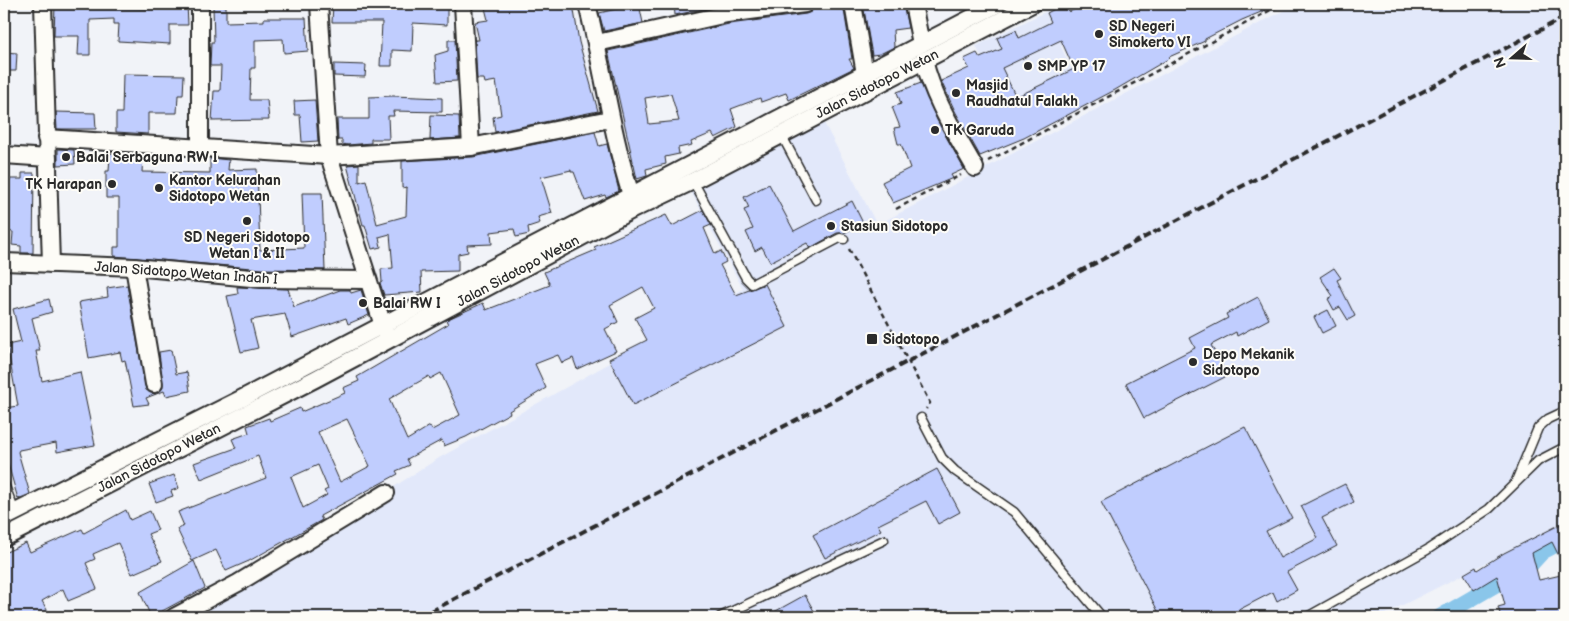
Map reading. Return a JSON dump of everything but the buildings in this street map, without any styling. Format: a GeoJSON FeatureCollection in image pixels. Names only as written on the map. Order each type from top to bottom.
{"type":"FeatureCollection","features":[{"type":"Feature","properties":{"kind":"street"},"geometry":{"type":"LineString","coordinates":[[42,4],[51,264]]}},
{"type":"Feature","properties":{"kind":"street"},"geometry":{"type":"LineString","coordinates":[[200,4],[200,146]]}},
{"type":"Feature","properties":{"kind":"street"},"geometry":{"type":"LineString","coordinates":[[318,4],[329,156],[388,340]]}},
{"type":"Feature","properties":{"kind":"street"},"geometry":{"type":"LineString","coordinates":[[463,4],[470,147]]}},
{"type":"Feature","properties":{"kind":"street"},"geometry":{"type":"LineString","coordinates":[[588,4],[597,43],[610,120],[630,195]]}},
{"type":"Feature","properties":{"kind":"street"},"geometry":{"type":"LineString","coordinates":[[597,43],[727,14],[800,4]]}},
{"type":"Feature","properties":{"kind":"street"},"geometry":{"type":"LineString","coordinates":[[854,4],[865,74]]}},
{"type":"Feature","properties":{"kind":"street"},"geometry":{"type":"LineString","coordinates":[[913,4],[928,76],[946,116],[975,168]]}},
{"type":"Feature","properties":{"kind":"street","name":"Jalan Sidotopo Wetan"},"geometry":{"type":"LineString","coordinates":[[4,538],[388,340],[634,208],[693,181],[781,134],[922,52],[998,4]]}},
{"type":"Feature","properties":{"kind":"street","name":"Jalan Sidotopo Wetan"},"geometry":{"type":"LineString","coordinates":[[9,515],[232,404],[382,324],[865,74],[922,52],[1032,4]]}},
{"type":"Feature","properties":{"kind":"street"},"geometry":{"type":"LineString","coordinates":[[46,138],[108,144],[200,146],[329,156],[470,147],[610,120]]}},
{"type":"Feature","properties":{"kind":"street"},"geometry":{"type":"LineString","coordinates":[[4,155],[48,158]]}},
{"type":"Feature","properties":{"kind":"street","name":"Jalan Sidotopo Wetan Indah I"},"geometry":{"type":"LineString","coordinates":[[4,262],[134,267],[262,280],[368,280]]}},
{"type":"Feature","properties":{"kind":"street"},"geometry":{"type":"LineString","coordinates":[[134,267],[154,384]]}},
{"type":"Feature","properties":{"kind":"street"},"geometry":{"type":"LineString","coordinates":[[174,617],[238,583],[386,493]]}},
{"type":"Feature","properties":{"kind":"lane"},"geometry":{"type":"LineString","coordinates":[[781,134],[816,200]]}},
{"type":"Feature","properties":{"kind":"lane"},"geometry":{"type":"LineString","coordinates":[[693,181],[746,278],[752,284],[840,238],[844,239]]}},
{"type":"Feature","properties":{"kind":"lane"},"geometry":{"type":"LineString","coordinates":[[1514,486],[1538,428],[1565,411]]}},
{"type":"Feature","properties":{"kind":"lane"},"geometry":{"type":"LineString","coordinates":[[921,418],[942,458],[955,471],[1014,512],[1102,617]]}},
{"type":"Feature","properties":{"kind":"lane"},"geometry":{"type":"LineString","coordinates":[[1307,617],[1427,550],[1489,509],[1538,461],[1565,447]]}},
{"type":"Feature","properties":{"kind":"lane"},"geometry":{"type":"LineString","coordinates":[[4,484],[9,515]]}},
{"type":"Feature","properties":{"kind":"lane"},"geometry":{"type":"LineString","coordinates":[[720,617],[884,540]]}},
{"type":"Feature","properties":{"kind":"path"},"geometry":{"type":"LineString","coordinates":[[896,209],[1282,4]]}},
{"type":"Feature","properties":{"kind":"path"},"geometry":{"type":"LineString","coordinates":[[844,239],[930,403],[930,406],[920,414],[921,418]]}},
{"type":"Feature","properties":{"kind":"shaded area","name":"SMP YP 17"},"geometry":{"type":"Polygon","coordinates":[[[1061,4],[1074,4],[1087,32],[1061,46],[1071,69],[1084,64],[1019,132],[976,46],[1061,4]]]}},
{"type":"Feature","properties":{"kind":"shaded area"},"geometry":{"type":"Polygon","coordinates":[[[1296,4],[1565,4],[1565,523],[1379,617],[183,617],[215,601],[439,458],[743,289],[690,190],[823,121],[877,225],[1296,4]]]}},
{"type":"Feature","properties":{"kind":"waterway"},"geometry":{"type":"LineString","coordinates":[[1440,617],[1531,564],[1542,552],[1565,540]]}},
{"type":"Feature","properties":{"kind":"railway"},"geometry":{"type":"LineString","coordinates":[[420,617],[1565,17]]}},
{"type":"Feature","properties":{"kind":"place","name":"SD Negeri Simokerto VI"},"geometry":{"type":"Point","coordinates":[1099,34]}},
{"type":"Feature","properties":{"kind":"place","name":"SMP YP 17"},"geometry":{"type":"Point","coordinates":[1028,66]}},
{"type":"Feature","properties":{"kind":"place","name":"Masjid Raudhatul Falakh"},"geometry":{"type":"Point","coordinates":[956,93]}},
{"type":"Feature","properties":{"kind":"place","name":"TK Garuda"},"geometry":{"type":"Point","coordinates":[935,130]}},
{"type":"Feature","properties":{"kind":"place","name":"Balai Serbaguna RW I"},"geometry":{"type":"Point","coordinates":[66,157]}},
{"type":"Feature","properties":{"kind":"place","name":"TK Harapan"},"geometry":{"type":"Point","coordinates":[112,184]}},
{"type":"Feature","properties":{"kind":"place","name":"Kantor Kelurahan Sidotopo Wetan"},"geometry":{"type":"Point","coordinates":[159,188]}},
{"type":"Feature","properties":{"kind":"place","name":"SD Negeri Sidotopo Wetan I & II"},"geometry":{"type":"Point","coordinates":[247,221]}},
{"type":"Feature","properties":{"kind":"place","name":"Stasiun Sidotopo"},"geometry":{"type":"Point","coordinates":[831,226]}},
{"type":"Feature","properties":{"kind":"place","name":"Balai RW I"},"geometry":{"type":"Point","coordinates":[363,303]}},
{"type":"Feature","properties":{"kind":"place","name":"Sidotopo"},"geometry":{"type":"Point","coordinates":[872,339]}},
{"type":"Feature","properties":{"kind":"place","name":"Depo Mekanik Sidotopo"},"geometry":{"type":"Point","coordinates":[1193,362]}}]}
